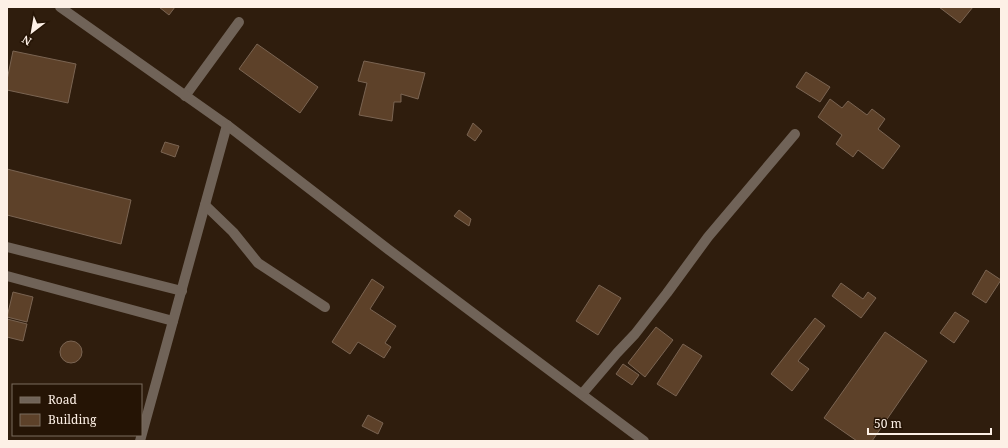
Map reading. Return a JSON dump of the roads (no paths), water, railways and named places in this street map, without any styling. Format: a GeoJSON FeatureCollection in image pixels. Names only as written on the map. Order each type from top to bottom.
{"type":"FeatureCollection","features":[{"type":"Feature","properties":{"kind":"street"},"geometry":{"type":"LineString","coordinates":[[60,7],[227,125],[389,250],[644,441]]}},
{"type":"Feature","properties":{"kind":"street"},"geometry":{"type":"LineString","coordinates":[[185,96],[239,22]]}},
{"type":"Feature","properties":{"kind":"street"},"geometry":{"type":"LineString","coordinates":[[142,434],[227,125]]}},
{"type":"Feature","properties":{"kind":"street"},"geometry":{"type":"LineString","coordinates":[[582,394],[635,334],[708,237],[795,134]]}},
{"type":"Feature","properties":{"kind":"street"},"geometry":{"type":"LineString","coordinates":[[205,205],[233,232],[258,263],[325,307]]}},
{"type":"Feature","properties":{"kind":"street"},"geometry":{"type":"LineString","coordinates":[[7,247],[182,291]]}},
{"type":"Feature","properties":{"kind":"street"},"geometry":{"type":"LineString","coordinates":[[7,276],[173,321]]}}]}
